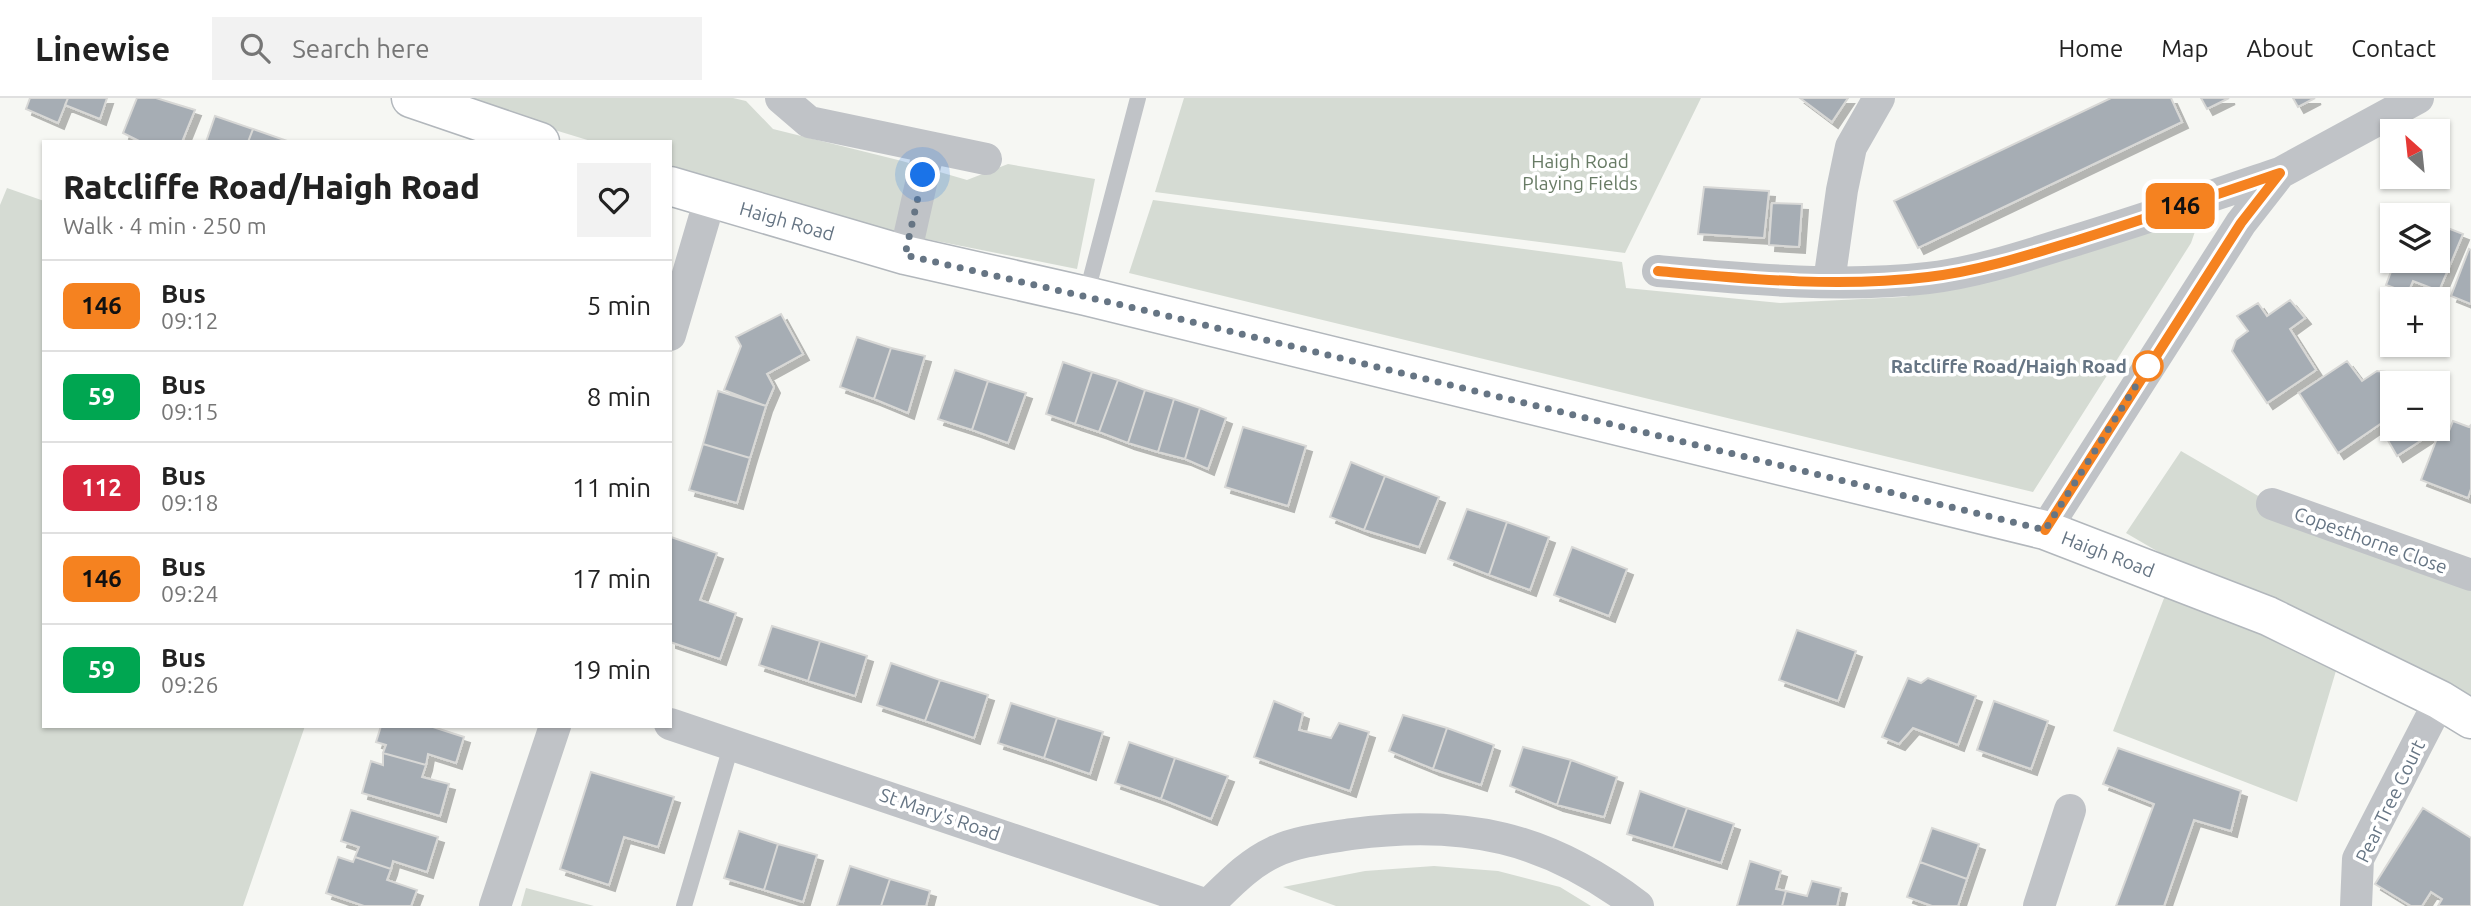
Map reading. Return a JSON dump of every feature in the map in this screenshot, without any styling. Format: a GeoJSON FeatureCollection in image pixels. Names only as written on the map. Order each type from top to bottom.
{"type":"FeatureCollection","features":[{"type":"Feature","properties":{"kind":"main road"},"geometry":{"type":"LineString","coordinates":[[411,98],[534,140]]}},
{"type":"Feature","properties":{"kind":"main road","name":"Haigh Road"},"geometry":{"type":"LineString","coordinates":[[672,187],[905,255],[1086,296],[2045,530],[2268,616],[2456,710]]}},
{"type":"Feature","properties":{"kind":"street"},"geometry":{"type":"LineString","coordinates":[[781,98],[809,122],[986,159]]}},
{"type":"Feature","properties":{"kind":"street"},"geometry":{"type":"LineString","coordinates":[[1829,282],[1842,190],[1852,147],[1879,98]]}},
{"type":"Feature","properties":{"kind":"street"},"geometry":{"type":"LineString","coordinates":[[1658,271],[1756,280],[1829,282],[1929,277],[1989,266],[2107,231],[2280,173],[2418,98]]}},
{"type":"Feature","properties":{"kind":"street"},"geometry":{"type":"LineString","coordinates":[[905,255],[929,148]]}},
{"type":"Feature","properties":{"kind":"street"},"geometry":{"type":"LineString","coordinates":[[2045,530],[2241,223],[2280,173]]}},
{"type":"Feature","properties":{"kind":"street"},"geometry":{"type":"LineString","coordinates":[[672,328],[710,199]]}},
{"type":"Feature","properties":{"kind":"street","name":"Copesthorne Close"},"geometry":{"type":"LineString","coordinates":[[2272,504],[2471,575]]}},
{"type":"Feature","properties":{"kind":"street","name":"Pear Tree Court"},"geometry":{"type":"LineString","coordinates":[[2356,906],[2358,859],[2456,710]]}},
{"type":"Feature","properties":{"kind":"street","name":"St Mary's Road"},"geometry":{"type":"LineString","coordinates":[[672,724],[1209,906],[1248,866],[1276,851],[1328,838],[1389,830],[1456,829],[1512,840],[1571,863],[1638,906]]}},
{"type":"Feature","properties":{"kind":"street"},"geometry":{"type":"LineString","coordinates":[[495,906],[554,728]]}},
{"type":"Feature","properties":{"kind":"street"},"geometry":{"type":"LineString","coordinates":[[2039,906],[2070,810]]}},
{"type":"Feature","properties":{"kind":"lane"},"geometry":{"type":"LineString","coordinates":[[1086,296],[1138,98]]}},
{"type":"Feature","properties":{"kind":"lane"},"geometry":{"type":"LineString","coordinates":[[684,906],[732,743]]}},
{"type":"Feature","properties":{"kind":"green space"},"geometry":{"type":"Polygon","coordinates":[[[450,98],[733,98],[746,101],[773,129],[967,180],[1008,164],[1095,179],[1077,269],[886,231],[672,166],[672,140],[587,140],[450,98]]]}},
{"type":"Feature","properties":{"kind":"green space","name":"Haigh Road Playing Fields"},"geometry":{"type":"Polygon","coordinates":[[[1184,98],[1701,98],[1625,253],[1155,192],[1184,98]]]}},
{"type":"Feature","properties":{"kind":"green space"},"geometry":{"type":"Polygon","coordinates":[[[7,188],[42,200],[42,728],[304,728],[243,906],[0,906],[0,205],[7,188]]]}},
{"type":"Feature","properties":{"kind":"green space"},"geometry":{"type":"Polygon","coordinates":[[[1153,200],[1622,262],[1626,288],[1780,303],[1903,297],[1963,286],[2182,216],[2199,220],[2191,243],[2033,492],[1129,273],[1153,200]]]}},
{"type":"Feature","properties":{"kind":"green space"},"geometry":{"type":"Polygon","coordinates":[[[2181,451],[2272,504],[2471,575],[2471,719],[2268,616],[2126,533],[2181,451]]]}},
{"type":"Feature","properties":{"kind":"green space"},"geometry":{"type":"Polygon","coordinates":[[[2166,593],[2338,664],[2297,802],[2113,731],[2166,593]]]}},
{"type":"Feature","properties":{"kind":"green space"},"geometry":{"type":"Polygon","coordinates":[[[1434,866],[1498,871],[1560,887],[1591,906],[1336,906],[1283,887],[1365,871],[1434,866]]]}},
{"type":"Feature","properties":{"kind":"green space"},"geometry":{"type":"Polygon","coordinates":[[[526,888],[594,906],[521,906],[526,888]]]}},
{"type":"Feature","properties":{"kind":"building"},"geometry":{"type":"Polygon","coordinates":[[[30,98],[68,98],[58,123],[26,109],[30,98]]]}},
{"type":"Feature","properties":{"kind":"building"},"geometry":{"type":"Polygon","coordinates":[[[68,98],[107,98],[100,119],[65,105],[68,98]]]}},
{"type":"Feature","properties":{"kind":"building"},"geometry":{"type":"Polygon","coordinates":[[[137,98],[156,98],[195,110],[183,140],[137,140],[123,133],[137,98]]]}},
{"type":"Feature","properties":{"kind":"building"},"geometry":{"type":"Polygon","coordinates":[[[1800,98],[1848,98],[1832,122],[1800,98]]]}},
{"type":"Feature","properties":{"kind":"building"},"geometry":{"type":"Polygon","coordinates":[[[2111,98],[2171,98],[2182,122],[1918,248],[1894,201],[2111,98]]]}},
{"type":"Feature","properties":{"kind":"building"},"geometry":{"type":"Polygon","coordinates":[[[2201,98],[2229,98],[2207,109],[2201,98]]]}},
{"type":"Feature","properties":{"kind":"building"},"geometry":{"type":"Polygon","coordinates":[[[2293,98],[2315,98],[2298,107],[2293,98]]]}},
{"type":"Feature","properties":{"kind":"building"},"geometry":{"type":"Polygon","coordinates":[[[215,116],[253,129],[249,140],[207,140],[215,116]]]}},
{"type":"Feature","properties":{"kind":"building"},"geometry":{"type":"Polygon","coordinates":[[[253,129],[284,140],[249,140],[253,129]]]}},
{"type":"Feature","properties":{"kind":"building"},"geometry":{"type":"Polygon","coordinates":[[[1704,187],[1769,191],[1764,238],[1698,234],[1704,187]]]}},
{"type":"Feature","properties":{"kind":"building"},"geometry":{"type":"Polygon","coordinates":[[[1772,203],[1802,204],[1799,247],[1769,245],[1772,203]]]}},
{"type":"Feature","properties":{"kind":"building"},"geometry":{"type":"Polygon","coordinates":[[[2450,229],[2463,234],[2450,265],[2450,229]]]}},
{"type":"Feature","properties":{"kind":"building"},"geometry":{"type":"Polygon","coordinates":[[[2469,249],[2471,250],[2471,304],[2451,296],[2469,249]]]}},
{"type":"Feature","properties":{"kind":"building"},"geometry":{"type":"Polygon","coordinates":[[[2390,273],[2447,273],[2441,287],[2429,287],[2413,281],[2410,287],[2386,285],[2390,273]]]}},
{"type":"Feature","properties":{"kind":"building"},"geometry":{"type":"Polygon","coordinates":[[[2290,300],[2305,318],[2290,329],[2316,370],[2267,403],[2232,351],[2236,340],[2248,331],[2237,316],[2258,303],[2267,316],[2290,300]]]}},
{"type":"Feature","properties":{"kind":"building"},"geometry":{"type":"Polygon","coordinates":[[[781,314],[803,354],[767,374],[774,387],[766,406],[724,390],[741,346],[736,337],[781,314]]]}},
{"type":"Feature","properties":{"kind":"building"},"geometry":{"type":"Polygon","coordinates":[[[857,337],[891,348],[874,399],[840,387],[857,337]]]}},
{"type":"Feature","properties":{"kind":"building"},"geometry":{"type":"Polygon","coordinates":[[[891,348],[925,356],[908,413],[874,399],[891,348]]]}},
{"type":"Feature","properties":{"kind":"building"},"geometry":{"type":"Polygon","coordinates":[[[2347,361],[2362,381],[2380,371],[2380,424],[2338,453],[2299,393],[2347,361]]]}},
{"type":"Feature","properties":{"kind":"building"},"geometry":{"type":"Polygon","coordinates":[[[1063,362],[1092,372],[1075,424],[1046,414],[1063,362]]]}},
{"type":"Feature","properties":{"kind":"building"},"geometry":{"type":"Polygon","coordinates":[[[955,370],[988,381],[972,430],[938,419],[955,370]]]}},
{"type":"Feature","properties":{"kind":"building"},"geometry":{"type":"Polygon","coordinates":[[[1092,372],[1118,380],[1099,432],[1075,424],[1092,372]]]}},
{"type":"Feature","properties":{"kind":"building"},"geometry":{"type":"Polygon","coordinates":[[[1118,380],[1145,390],[1128,443],[1099,432],[1118,380]]]}},
{"type":"Feature","properties":{"kind":"building"},"geometry":{"type":"Polygon","coordinates":[[[988,381],[1026,393],[1008,443],[972,430],[988,381]]]}},
{"type":"Feature","properties":{"kind":"building"},"geometry":{"type":"Polygon","coordinates":[[[1145,390],[1174,399],[1158,452],[1128,443],[1145,390]]]}},
{"type":"Feature","properties":{"kind":"building"},"geometry":{"type":"Polygon","coordinates":[[[718,391],[766,406],[750,458],[703,444],[718,391]]]}},
{"type":"Feature","properties":{"kind":"building"},"geometry":{"type":"Polygon","coordinates":[[[1174,399],[1200,408],[1185,459],[1158,452],[1174,399]]]}},
{"type":"Feature","properties":{"kind":"building"},"geometry":{"type":"Polygon","coordinates":[[[1200,408],[1226,418],[1208,469],[1185,459],[1200,408]]]}},
{"type":"Feature","properties":{"kind":"building"},"geometry":{"type":"Polygon","coordinates":[[[2453,421],[2469,427],[2471,425],[2471,489],[2468,498],[2421,480],[2436,441],[2450,441],[2453,421]]]}},
{"type":"Feature","properties":{"kind":"building"},"geometry":{"type":"Polygon","coordinates":[[[1243,427],[1306,446],[1288,506],[1225,487],[1243,427]]]}},
{"type":"Feature","properties":{"kind":"building"},"geometry":{"type":"Polygon","coordinates":[[[2388,441],[2420,441],[2397,456],[2388,441]]]}},
{"type":"Feature","properties":{"kind":"building"},"geometry":{"type":"Polygon","coordinates":[[[703,444],[750,458],[737,503],[689,490],[703,444]]]}},
{"type":"Feature","properties":{"kind":"building"},"geometry":{"type":"Polygon","coordinates":[[[1351,462],[1385,476],[1364,530],[1330,517],[1351,462]]]}},
{"type":"Feature","properties":{"kind":"building"},"geometry":{"type":"Polygon","coordinates":[[[1385,476],[1439,497],[1419,547],[1364,530],[1385,476]]]}},
{"type":"Feature","properties":{"kind":"building"},"geometry":{"type":"Polygon","coordinates":[[[1467,509],[1507,522],[1489,575],[1448,559],[1467,509]]]}},
{"type":"Feature","properties":{"kind":"building"},"geometry":{"type":"Polygon","coordinates":[[[1507,522],[1549,537],[1530,590],[1489,575],[1507,522]]]}},
{"type":"Feature","properties":{"kind":"building"},"geometry":{"type":"Polygon","coordinates":[[[672,537],[717,553],[700,600],[736,613],[720,659],[672,643],[672,537]]]}},
{"type":"Feature","properties":{"kind":"building"},"geometry":{"type":"Polygon","coordinates":[[[1572,547],[1627,569],[1609,616],[1554,595],[1572,547]]]}},
{"type":"Feature","properties":{"kind":"building"},"geometry":{"type":"Polygon","coordinates":[[[772,626],[820,641],[808,681],[759,665],[772,626]]]}},
{"type":"Feature","properties":{"kind":"building"},"geometry":{"type":"Polygon","coordinates":[[[1797,630],[1856,651],[1838,701],[1779,680],[1797,630]]]}},
{"type":"Feature","properties":{"kind":"building"},"geometry":{"type":"Polygon","coordinates":[[[820,641],[867,656],[855,696],[808,681],[820,641]]]}},
{"type":"Feature","properties":{"kind":"building"},"geometry":{"type":"Polygon","coordinates":[[[891,663],[940,680],[925,721],[877,705],[891,663]]]}},
{"type":"Feature","properties":{"kind":"building"},"geometry":{"type":"Polygon","coordinates":[[[1908,678],[1921,683],[1928,678],[1976,696],[1958,745],[1913,728],[1899,744],[1882,737],[1908,678]]]}},
{"type":"Feature","properties":{"kind":"building"},"geometry":{"type":"Polygon","coordinates":[[[940,680],[988,695],[974,738],[925,721],[940,680]]]}},
{"type":"Feature","properties":{"kind":"building"},"geometry":{"type":"Polygon","coordinates":[[[1274,701],[1303,713],[1299,730],[1331,738],[1339,723],[1369,732],[1350,791],[1254,757],[1274,701]]]}},
{"type":"Feature","properties":{"kind":"building"},"geometry":{"type":"Polygon","coordinates":[[[1994,701],[2048,721],[2031,769],[1977,750],[1994,701]]]}},
{"type":"Feature","properties":{"kind":"building"},"geometry":{"type":"Polygon","coordinates":[[[1011,703],[1057,718],[1044,758],[998,743],[1011,703]]]}},
{"type":"Feature","properties":{"kind":"building"},"geometry":{"type":"Polygon","coordinates":[[[1403,715],[1447,728],[1433,769],[1389,751],[1403,715]]]}},
{"type":"Feature","properties":{"kind":"building"},"geometry":{"type":"Polygon","coordinates":[[[1057,718],[1103,732],[1090,774],[1044,758],[1057,718]]]}},
{"type":"Feature","properties":{"kind":"building"},"geometry":{"type":"Polygon","coordinates":[[[380,728],[436,728],[464,737],[456,763],[428,754],[426,765],[383,753],[386,745],[376,742],[380,728]]]}},
{"type":"Feature","properties":{"kind":"building"},"geometry":{"type":"Polygon","coordinates":[[[1447,728],[1494,745],[1481,785],[1433,769],[1447,728]]]}},
{"type":"Feature","properties":{"kind":"building"},"geometry":{"type":"Polygon","coordinates":[[[1129,742],[1175,758],[1161,799],[1115,783],[1129,742]]]}},
{"type":"Feature","properties":{"kind":"building"},"geometry":{"type":"Polygon","coordinates":[[[1523,747],[1571,760],[1557,805],[1510,786],[1523,747]]]}},
{"type":"Feature","properties":{"kind":"building"},"geometry":{"type":"Polygon","coordinates":[[[2118,748],[2241,791],[2231,831],[2194,820],[2164,906],[2116,906],[2154,804],[2103,784],[2118,748]]]}},
{"type":"Feature","properties":{"kind":"building"},"geometry":{"type":"Polygon","coordinates":[[[383,753],[426,765],[422,777],[449,784],[440,816],[362,793],[371,761],[383,765],[383,753]]]}},
{"type":"Feature","properties":{"kind":"building"},"geometry":{"type":"Polygon","coordinates":[[[1175,758],[1228,776],[1211,819],[1161,799],[1175,758]]]}},
{"type":"Feature","properties":{"kind":"building"},"geometry":{"type":"Polygon","coordinates":[[[1571,760],[1617,777],[1604,817],[1557,805],[1571,760]]]}},
{"type":"Feature","properties":{"kind":"building"},"geometry":{"type":"Polygon","coordinates":[[[591,772],[674,797],[658,847],[624,837],[609,885],[560,869],[591,772]]]}},
{"type":"Feature","properties":{"kind":"building"},"geometry":{"type":"Polygon","coordinates":[[[1640,791],[1687,808],[1673,848],[1627,834],[1640,791]]]}},
{"type":"Feature","properties":{"kind":"building"},"geometry":{"type":"Polygon","coordinates":[[[1687,808],[1734,824],[1721,863],[1673,848],[1687,808]]]}},
{"type":"Feature","properties":{"kind":"building"},"geometry":{"type":"Polygon","coordinates":[[[2423,808],[2471,838],[2471,906],[2438,906],[2442,899],[2431,892],[2422,906],[2411,906],[2375,884],[2423,808]]]}},
{"type":"Feature","properties":{"kind":"building"},"geometry":{"type":"Polygon","coordinates":[[[351,810],[438,837],[427,872],[393,861],[391,869],[355,857],[359,847],[341,841],[351,810]]]}},
{"type":"Feature","properties":{"kind":"building"},"geometry":{"type":"Polygon","coordinates":[[[1932,828],[1979,844],[1967,879],[1920,862],[1932,828]]]}},
{"type":"Feature","properties":{"kind":"building"},"geometry":{"type":"Polygon","coordinates":[[[739,831],[778,844],[764,890],[724,878],[739,831]]]}},
{"type":"Feature","properties":{"kind":"building"},"geometry":{"type":"Polygon","coordinates":[[[778,844],[817,855],[803,902],[764,890],[778,844]]]}},
{"type":"Feature","properties":{"kind":"building"},"geometry":{"type":"Polygon","coordinates":[[[338,857],[353,862],[355,857],[391,869],[387,880],[417,890],[411,906],[364,906],[326,893],[338,857]]]}},
{"type":"Feature","properties":{"kind":"building"},"geometry":{"type":"Polygon","coordinates":[[[1750,861],[1781,871],[1776,889],[1786,891],[1782,906],[1737,906],[1750,861]]]}},
{"type":"Feature","properties":{"kind":"building"},"geometry":{"type":"Polygon","coordinates":[[[1920,862],[1967,879],[1958,906],[1932,906],[1907,897],[1920,862]]]}},
{"type":"Feature","properties":{"kind":"building"},"geometry":{"type":"Polygon","coordinates":[[[850,866],[890,879],[881,906],[837,906],[850,866]]]}},
{"type":"Feature","properties":{"kind":"building"},"geometry":{"type":"Polygon","coordinates":[[[890,879],[930,891],[926,906],[881,906],[890,879]]]}},
{"type":"Feature","properties":{"kind":"building"},"geometry":{"type":"Polygon","coordinates":[[[1812,881],[1841,888],[1837,906],[1782,906],[1786,891],[1807,896],[1812,881]]]}},
{"type":"Feature","properties":{"kind":"bus line","name":"146"},"geometry":{"type":"LineString","coordinates":[[1658,271],[1756,280],[1829,282],[1929,277],[1989,266],[2055,247],[2280,173],[2241,223],[2045,530]]}},
{"type":"Feature","properties":{"kind":"place","name":"Ratcliffe Road/Haigh Road"},"geometry":{"type":"Point","coordinates":[2148,366]}},
{"type":"Feature","properties":{"kind":"route"},"geometry":{"type":"LineString","coordinates":[[923,175],[905,255],[1608,422],[2045,530],[2154,357],[2148,366]]}}]}
